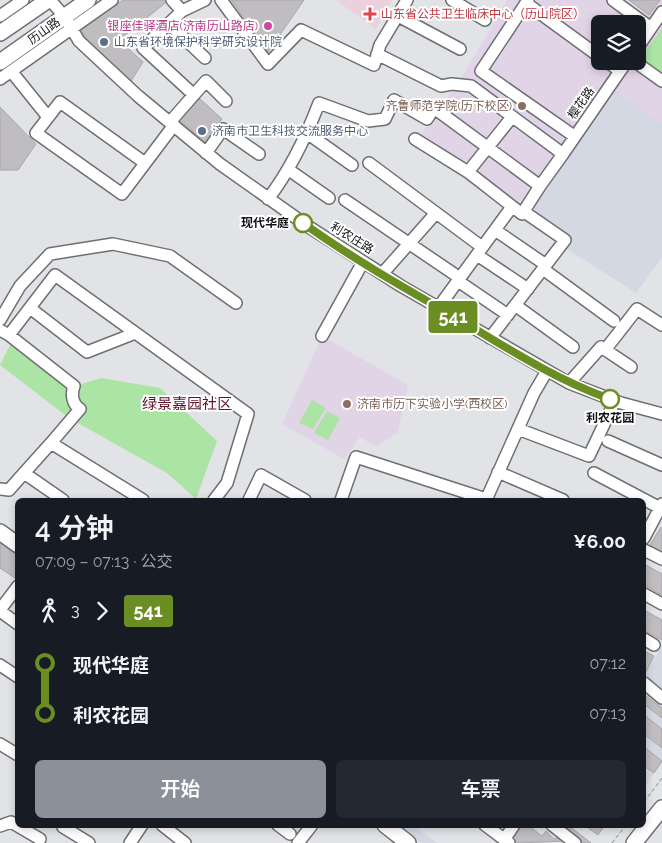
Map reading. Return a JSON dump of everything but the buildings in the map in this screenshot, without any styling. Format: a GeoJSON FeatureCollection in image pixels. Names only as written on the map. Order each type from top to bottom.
{"type":"FeatureCollection","features":[{"type":"Feature","properties":{"kind":"main road","name":"历山路"},"geometry":{"type":"LineString","coordinates":[[0,33],[49,0]]}},
{"type":"Feature","properties":{"kind":"main road","name":"历山路"},"geometry":{"type":"LineString","coordinates":[[6,66],[67,22],[88,0]]}},
{"type":"Feature","properties":{"kind":"main road"},"geometry":{"type":"LineString","coordinates":[[0,532],[15,543]]}},
{"type":"Feature","properties":{"kind":"main road"},"geometry":{"type":"LineString","coordinates":[[646,816],[662,796]]}},
{"type":"Feature","properties":{"kind":"main road"},"geometry":{"type":"LineString","coordinates":[[634,843],[662,808]]}},
{"type":"Feature","properties":{"kind":"main road"},"geometry":{"type":"LineString","coordinates":[[393,828],[408,843]]}},
{"type":"Feature","properties":{"kind":"main road"},"geometry":{"type":"LineString","coordinates":[[625,843],[637,828]]}},
{"type":"Feature","properties":{"kind":"street"},"geometry":{"type":"LineString","coordinates":[[0,16],[23,0]]}},
{"type":"Feature","properties":{"kind":"street","name":"利农庄路"},"geometry":{"type":"LineString","coordinates":[[49,0],[67,22],[78,40],[97,59],[206,153],[268,198],[382,274],[569,384],[615,401],[662,414]]}},
{"type":"Feature","properties":{"kind":"street"},"geometry":{"type":"LineString","coordinates":[[67,22],[112,0]]}},
{"type":"Feature","properties":{"kind":"street"},"geometry":{"type":"LineString","coordinates":[[172,0],[182,11]]}},
{"type":"Feature","properties":{"kind":"street"},"geometry":{"type":"LineString","coordinates":[[194,95],[143,48],[182,11],[205,0]]}},
{"type":"Feature","properties":{"kind":"street"},"geometry":{"type":"LineString","coordinates":[[221,0],[268,64],[301,30],[374,65],[407,0]]}},
{"type":"Feature","properties":{"kind":"street"},"geometry":{"type":"LineString","coordinates":[[452,0],[485,20]]}},
{"type":"Feature","properties":{"kind":"street"},"geometry":{"type":"LineString","coordinates":[[613,0],[651,28]]}},
{"type":"Feature","properties":{"kind":"street"},"geometry":{"type":"LineString","coordinates":[[574,136],[481,71],[527,2],[591,50]]}},
{"type":"Feature","properties":{"kind":"street"},"geometry":{"type":"LineString","coordinates":[[646,35],[662,12]]}},
{"type":"Feature","properties":{"kind":"street"},"geometry":{"type":"LineString","coordinates":[[398,16],[460,49]]}},
{"type":"Feature","properties":{"kind":"street"},"geometry":{"type":"LineString","coordinates":[[169,24],[205,58]]}},
{"type":"Feature","properties":{"kind":"street"},"geometry":{"type":"LineString","coordinates":[[378,54],[441,86],[452,84],[471,86],[563,154]]}},
{"type":"Feature","properties":{"kind":"street"},"geometry":{"type":"LineString","coordinates":[[0,79],[6,66],[48,117]]}},
{"type":"Feature","properties":{"kind":"street"},"geometry":{"type":"LineString","coordinates":[[646,70],[662,81]]}},
{"type":"Feature","properties":{"kind":"street","name":"樱花路"},"geometry":{"type":"LineString","coordinates":[[523,211],[620,71]]}},
{"type":"Feature","properties":{"kind":"street"},"geometry":{"type":"LineString","coordinates":[[145,163],[60,102],[36,133],[122,194],[145,163],[172,124],[206,81],[226,101]]}},
{"type":"Feature","properties":{"kind":"street"},"geometry":{"type":"LineString","coordinates":[[268,198],[289,170],[307,134],[319,103],[368,120],[385,119],[394,100],[427,119],[434,108],[540,186]]}},
{"type":"Feature","properties":{"kind":"street"},"geometry":{"type":"LineString","coordinates":[[468,172],[512,117]]}},
{"type":"Feature","properties":{"kind":"street"},"geometry":{"type":"LineString","coordinates":[[206,153],[223,129],[259,154]]}},
{"type":"Feature","properties":{"kind":"street"},"geometry":{"type":"LineString","coordinates":[[307,134],[352,165]]}},
{"type":"Feature","properties":{"kind":"street"},"geometry":{"type":"LineString","coordinates":[[415,140],[468,172],[522,214],[523,211],[565,240],[490,338]]}},
{"type":"Feature","properties":{"kind":"street"},"geometry":{"type":"LineString","coordinates":[[369,163],[436,213],[528,289]]}},
{"type":"Feature","properties":{"kind":"street"},"geometry":{"type":"LineString","coordinates":[[289,170],[329,198]]}},
{"type":"Feature","properties":{"kind":"street"},"geometry":{"type":"LineString","coordinates":[[345,200],[409,243],[508,315]]}},
{"type":"Feature","properties":{"kind":"street"},"geometry":{"type":"LineString","coordinates":[[438,308],[511,208]]}},
{"type":"Feature","properties":{"kind":"street"},"geometry":{"type":"LineString","coordinates":[[382,274],[436,213]]}},
{"type":"Feature","properties":{"kind":"street"},"geometry":{"type":"LineString","coordinates":[[495,230],[614,321]]}},
{"type":"Feature","properties":{"kind":"street"},"geometry":{"type":"LineString","coordinates":[[0,320],[20,286],[50,254],[113,244],[170,256],[236,303]]}},
{"type":"Feature","properties":{"kind":"street"},"geometry":{"type":"LineString","coordinates":[[322,336],[363,262]]}},
{"type":"Feature","properties":{"kind":"street"},"geometry":{"type":"LineString","coordinates":[[0,489],[9,490],[80,409],[73,399],[72,392],[74,386],[4,333],[30,308],[55,275],[134,334],[248,414],[227,483],[216,498]]}},
{"type":"Feature","properties":{"kind":"street"},"geometry":{"type":"LineString","coordinates":[[515,305],[574,347]]}},
{"type":"Feature","properties":{"kind":"street"},"geometry":{"type":"LineString","coordinates":[[30,308],[87,352],[134,334]]}},
{"type":"Feature","properties":{"kind":"street"},"geometry":{"type":"LineString","coordinates":[[605,350],[637,309],[662,325]]}},
{"type":"Feature","properties":{"kind":"street"},"geometry":{"type":"LineString","coordinates":[[569,384],[601,347],[631,366]]}},
{"type":"Feature","properties":{"kind":"street"},"geometry":{"type":"LineString","coordinates":[[486,498],[547,371]]}},
{"type":"Feature","properties":{"kind":"street"},"geometry":{"type":"LineString","coordinates":[[518,429],[589,456],[615,401]]}},
{"type":"Feature","properties":{"kind":"street"},"geometry":{"type":"LineString","coordinates":[[608,441],[662,464]]}},
{"type":"Feature","properties":{"kind":"street"},"geometry":{"type":"LineString","coordinates":[[51,443],[140,498]]}},
{"type":"Feature","properties":{"kind":"street"},"geometry":{"type":"LineString","coordinates":[[342,498],[356,457],[483,498]]}},
{"type":"Feature","properties":{"kind":"street"},"geometry":{"type":"LineString","coordinates":[[498,472],[558,498]]}},
{"type":"Feature","properties":{"kind":"street"},"geometry":{"type":"LineString","coordinates":[[24,473],[60,498]]}},
{"type":"Feature","properties":{"kind":"street"},"geometry":{"type":"LineString","coordinates":[[594,473],[643,498]]}},
{"type":"Feature","properties":{"kind":"street"},"geometry":{"type":"LineString","coordinates":[[250,498],[261,475],[301,498]]}},
{"type":"Feature","properties":{"kind":"street"},"geometry":{"type":"LineString","coordinates":[[121,498],[127,490]]}},
{"type":"Feature","properties":{"kind":"street"},"geometry":{"type":"LineString","coordinates":[[646,499],[661,507],[646,533]]}},
{"type":"Feature","properties":{"kind":"street"},"geometry":{"type":"LineString","coordinates":[[646,551],[662,559]]}},
{"type":"Feature","properties":{"kind":"street"},"geometry":{"type":"LineString","coordinates":[[15,590],[0,610],[15,622]]}},
{"type":"Feature","properties":{"kind":"street"},"geometry":{"type":"LineString","coordinates":[[646,595],[662,604]]}},
{"type":"Feature","properties":{"kind":"street"},"geometry":{"type":"LineString","coordinates":[[0,665],[15,675]]}},
{"type":"Feature","properties":{"kind":"street"},"geometry":{"type":"LineString","coordinates":[[646,685],[662,698]]}},
{"type":"Feature","properties":{"kind":"street"},"geometry":{"type":"LineString","coordinates":[[0,744],[15,753]]}},
{"type":"Feature","properties":{"kind":"street"},"geometry":{"type":"LineString","coordinates":[[0,826],[11,822],[15,824]]}},
{"type":"Feature","properties":{"kind":"street"},"geometry":{"type":"LineString","coordinates":[[21,828],[40,839]]}},
{"type":"Feature","properties":{"kind":"street"},"geometry":{"type":"LineString","coordinates":[[65,828],[89,843]]}},
{"type":"Feature","properties":{"kind":"street"},"geometry":{"type":"LineString","coordinates":[[130,843],[140,828]]}},
{"type":"Feature","properties":{"kind":"street"},"geometry":{"type":"LineString","coordinates":[[166,828],[186,843]]}},
{"type":"Feature","properties":{"kind":"street"},"geometry":{"type":"LineString","coordinates":[[282,828],[290,834]]}},
{"type":"Feature","properties":{"kind":"street"},"geometry":{"type":"LineString","coordinates":[[310,828],[301,839],[314,843]]}},
{"type":"Feature","properties":{"kind":"street"},"geometry":{"type":"LineString","coordinates":[[489,828],[506,841],[512,828]]}},
{"type":"Feature","properties":{"kind":"street"},"geometry":{"type":"LineString","coordinates":[[556,828],[575,843]]}},
{"type":"Feature","properties":{"kind":"path"},"geometry":{"type":"LineString","coordinates":[[646,799],[662,778]]}},
{"type":"Feature","properties":{"kind":"path"},"geometry":{"type":"LineString","coordinates":[[612,843],[624,828]]}},
{"type":"Feature","properties":{"kind":"shaded area","name":"山东省公共卫生临床中心（历山院区）"},"geometry":{"type":"Polygon","coordinates":[[[336,0],[392,0],[376,29],[336,0]]]}},
{"type":"Feature","properties":{"kind":"shaded area","name":"齐鲁师范学院(历下校区)"},"geometry":{"type":"Polygon","coordinates":[[[507,0],[662,0],[662,123],[615,90],[522,220],[414,144],[461,79],[507,0]]]}},
{"type":"Feature","properties":{"kind":"shaded area"},"geometry":{"type":"Polygon","coordinates":[[[615,89],[662,123],[662,257],[636,293],[522,220],[615,89]]]}},
{"type":"Feature","properties":{"kind":"shaded area","name":"济南市历下实验小学(西校区)"},"geometry":{"type":"Polygon","coordinates":[[[322,336],[408,385],[398,432],[376,447],[360,437],[344,459],[282,424],[322,336]]]}},
{"type":"Feature","properties":{"kind":"shaded area"},"geometry":{"type":"Polygon","coordinates":[[[662,646],[662,692],[646,678],[646,673],[662,646]]]}},
{"type":"Feature","properties":{"kind":"shaded area"},"geometry":{"type":"Polygon","coordinates":[[[646,691],[662,703],[662,763],[646,784],[646,691]]]}},
{"type":"Feature","properties":{"kind":"shaded area"},"geometry":{"type":"Polygon","coordinates":[[[416,828],[438,843],[421,843],[402,829],[416,828]]]}},
{"type":"Feature","properties":{"kind":"green space"},"geometry":{"type":"Polygon","coordinates":[[[662,28],[662,79],[646,67],[646,50],[662,28]]]}},
{"type":"Feature","properties":{"kind":"green space"},"geometry":{"type":"Polygon","coordinates":[[[13,339],[75,386],[101,378],[160,388],[217,441],[196,498],[167,473],[69,418],[0,365],[13,339]]]}},
{"type":"Feature","properties":{"kind":"green space"},"geometry":{"type":"Polygon","coordinates":[[[312,400],[326,408],[313,429],[299,423],[312,400]]]}},
{"type":"Feature","properties":{"kind":"green space"},"geometry":{"type":"Polygon","coordinates":[[[327,411],[340,418],[328,440],[314,433],[327,411]]]}},
{"type":"Feature","properties":{"kind":"bus line","name":"541"},"geometry":{"type":"LineString","coordinates":[[303,223],[401,286],[569,384],[610,399]]}},
{"type":"Feature","properties":{"kind":"place","name":"山东省公共卫生临床中心（历山院区）"},"geometry":{"type":"Point","coordinates":[370,14]}},
{"type":"Feature","properties":{"kind":"place","name":"银座佳驿酒店(济南历山路店)"},"geometry":{"type":"Point","coordinates":[268,26]}},
{"type":"Feature","properties":{"kind":"place","name":"山东省环境保护科学研究设计院"},"geometry":{"type":"Point","coordinates":[104,42]}},
{"type":"Feature","properties":{"kind":"place","name":"齐鲁师范学院(历下校区)"},"geometry":{"type":"Point","coordinates":[522,106]}},
{"type":"Feature","properties":{"kind":"place","name":"济南市卫生科技交流服务中心"},"geometry":{"type":"Point","coordinates":[202,131]}},
{"type":"Feature","properties":{"kind":"place","name":"现代华庭"},"geometry":{"type":"Point","coordinates":[303,223]}},
{"type":"Feature","properties":{"kind":"place","name":"利农花园"},"geometry":{"type":"Point","coordinates":[610,399]}},
{"type":"Feature","properties":{"kind":"place","name":"济南市历下实验小学(西校区)"},"geometry":{"type":"Point","coordinates":[347,404]}},
{"type":"Feature","properties":{"kind":"district","name":"绿景嘉园社区"},"geometry":{"type":"Point","coordinates":[187,404]}}]}
